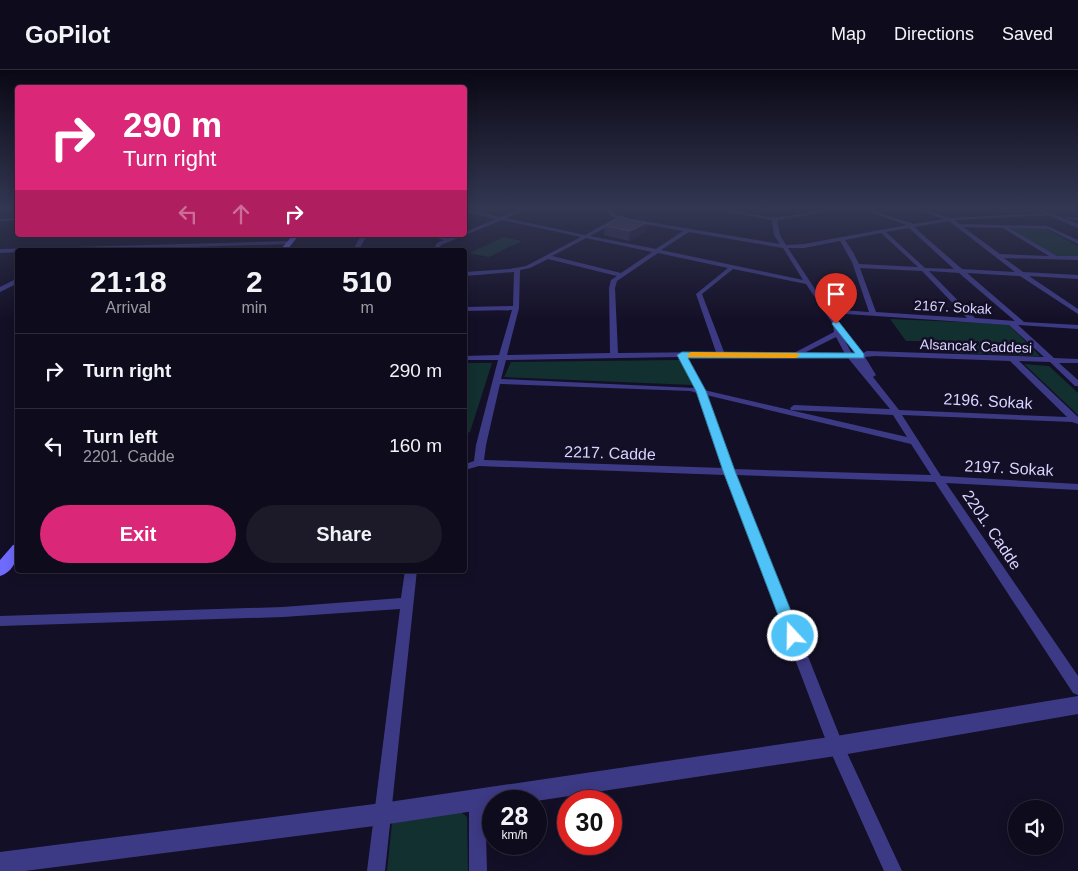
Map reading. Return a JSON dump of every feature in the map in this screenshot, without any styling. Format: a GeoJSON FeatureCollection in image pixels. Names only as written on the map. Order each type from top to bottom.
{"type":"FeatureCollection","features":[{"type":"Feature","properties":{"kind":"main road"},"geometry":{"type":"LineString","coordinates":[[0,570],[15,552]]}},
{"type":"Feature","properties":{"kind":"street"},"geometry":{"type":"LineString","coordinates":[[120,248],[188,246]]}},
{"type":"Feature","properties":{"kind":"street"},"geometry":{"type":"LineString","coordinates":[[467,274],[528,267],[568,246]]}},
{"type":"Feature","properties":{"kind":"street"},"geometry":{"type":"LineString","coordinates":[[633,246],[809,283]]}},
{"type":"Feature","properties":{"kind":"street"},"geometry":{"type":"LineString","coordinates":[[614,356],[612,284],[622,275],[666,246]]}},
{"type":"Feature","properties":{"kind":"street"},"geometry":{"type":"LineString","coordinates":[[782,246],[797,246]]}},
{"type":"Feature","properties":{"kind":"street"},"geometry":{"type":"LineString","coordinates":[[848,246],[874,315]]}},
{"type":"Feature","properties":{"kind":"street"},"geometry":{"type":"LineString","coordinates":[[898,246],[973,320]]}},
{"type":"Feature","properties":{"kind":"street"},"geometry":{"type":"LineString","coordinates":[[934,246],[961,272],[1022,323]]}},
{"type":"Feature","properties":{"kind":"street"},"geometry":{"type":"LineString","coordinates":[[987,246],[1022,275],[1078,312]]}},
{"type":"Feature","properties":{"kind":"street"},"geometry":{"type":"LineString","coordinates":[[1037,246],[1057,258]]}},
{"type":"Feature","properties":{"kind":"street","name":"2201. Cadde"},"geometry":{"type":"LineString","coordinates":[[786,247],[855,354],[862,370],[880,389],[896,412],[938,479],[1078,688]]}},
{"type":"Feature","properties":{"kind":"street"},"geometry":{"type":"LineString","coordinates":[[0,251],[15,251]]}},
{"type":"Feature","properties":{"kind":"street"},"geometry":{"type":"LineString","coordinates":[[999,256],[1078,258]]}},
{"type":"Feature","properties":{"kind":"street"},"geometry":{"type":"LineString","coordinates":[[547,257],[622,275]]}},
{"type":"Feature","properties":{"kind":"street"},"geometry":{"type":"LineString","coordinates":[[857,266],[1078,277]]}},
{"type":"Feature","properties":{"kind":"street"},"geometry":{"type":"LineString","coordinates":[[721,354],[699,294],[732,267]]}},
{"type":"Feature","properties":{"kind":"street"},"geometry":{"type":"LineString","coordinates":[[478,464],[496,381],[516,308],[517,269]]}},
{"type":"Feature","properties":{"kind":"street"},"geometry":{"type":"LineString","coordinates":[[0,290],[15,282]]}},
{"type":"Feature","properties":{"kind":"street"},"geometry":{"type":"LineString","coordinates":[[467,309],[516,308]]}},
{"type":"Feature","properties":{"kind":"street","name":"2167. Sokak"},"geometry":{"type":"LineString","coordinates":[[826,311],[1078,327]]}},
{"type":"Feature","properties":{"kind":"street"},"geometry":{"type":"LineString","coordinates":[[1010,322],[1078,384]]}},
{"type":"Feature","properties":{"kind":"street","name":"2201. Cadde"},"geometry":{"type":"LineString","coordinates":[[836,324],[837,333],[855,354]]}},
{"type":"Feature","properties":{"kind":"street"},"geometry":{"type":"LineString","coordinates":[[798,353],[837,333]]}},
{"type":"Feature","properties":{"kind":"street"},"geometry":{"type":"LineString","coordinates":[[782,354],[855,354]]}},
{"type":"Feature","properties":{"kind":"street"},"geometry":{"type":"LineString","coordinates":[[467,358],[855,354]]}},
{"type":"Feature","properties":{"kind":"street","name":"Alsancak Caddesi"},"geometry":{"type":"LineString","coordinates":[[855,354],[1078,361]]}},
{"type":"Feature","properties":{"kind":"street"},"geometry":{"type":"LineString","coordinates":[[682,355],[701,391],[729,471],[836,746],[893,871]]}},
{"type":"Feature","properties":{"kind":"street"},"geometry":{"type":"LineString","coordinates":[[1013,360],[1077,421]]}},
{"type":"Feature","properties":{"kind":"street"},"geometry":{"type":"LineString","coordinates":[[496,381],[670,387],[701,391],[916,442]]}},
{"type":"Feature","properties":{"kind":"street","name":"2196. Sokak"},"geometry":{"type":"LineString","coordinates":[[778,409],[896,412],[1077,421]]}},
{"type":"Feature","properties":{"kind":"street","name":"2217. Cadde"},"geometry":{"type":"LineString","coordinates":[[467,467],[478,464],[938,479]]}},
{"type":"Feature","properties":{"kind":"street","name":"2197. Sokak"},"geometry":{"type":"LineString","coordinates":[[938,479],[1078,487]]}},
{"type":"Feature","properties":{"kind":"street"},"geometry":{"type":"LineString","coordinates":[[376,871],[411,573]]}},
{"type":"Feature","properties":{"kind":"street"},"geometry":{"type":"LineString","coordinates":[[0,621],[283,612],[407,603]]}},
{"type":"Feature","properties":{"kind":"street"},"geometry":{"type":"LineString","coordinates":[[0,863],[382,814],[836,746],[1078,705]]}},
{"type":"Feature","properties":{"kind":"street"},"geometry":{"type":"LineString","coordinates":[[477,800],[478,871]]}},
{"type":"Feature","properties":{"kind":"green space"},"geometry":{"type":"Polygon","coordinates":[[[483,246],[511,246],[489,257],[469,253],[483,246]]]}},
{"type":"Feature","properties":{"kind":"green space"},"geometry":{"type":"Polygon","coordinates":[[[1040,246],[1078,246],[1078,256],[1057,256],[1040,246]]]}},
{"type":"Feature","properties":{"kind":"green space"},"geometry":{"type":"Polygon","coordinates":[[[890,319],[1008,324],[1040,356],[955,353],[946,341],[906,341],[890,319]]]}},
{"type":"Feature","properties":{"kind":"green space"},"geometry":{"type":"Polygon","coordinates":[[[680,360],[692,385],[504,377],[511,362],[680,360]]]}},
{"type":"Feature","properties":{"kind":"green space"},"geometry":{"type":"Polygon","coordinates":[[[467,363],[492,363],[470,432],[467,433],[467,363]]]}},
{"type":"Feature","properties":{"kind":"green space"},"geometry":{"type":"Polygon","coordinates":[[[1024,364],[1049,366],[1078,393],[1078,415],[1024,364]]]}},
{"type":"Feature","properties":{"kind":"green space"},"geometry":{"type":"Polygon","coordinates":[[[461,812],[467,817],[468,871],[387,871],[392,823],[461,812]]]}},
{"type":"Feature","properties":{"kind":"slow traffic"},"geometry":{"type":"LineString","coordinates":[[691,355],[796,355]]}},
{"type":"Feature","properties":{"kind":"route"},"geometry":{"type":"LineString","coordinates":[[793,636],[729,471],[701,391],[682,355],[782,354],[800,356],[861,356],[836,324]]}}]}
